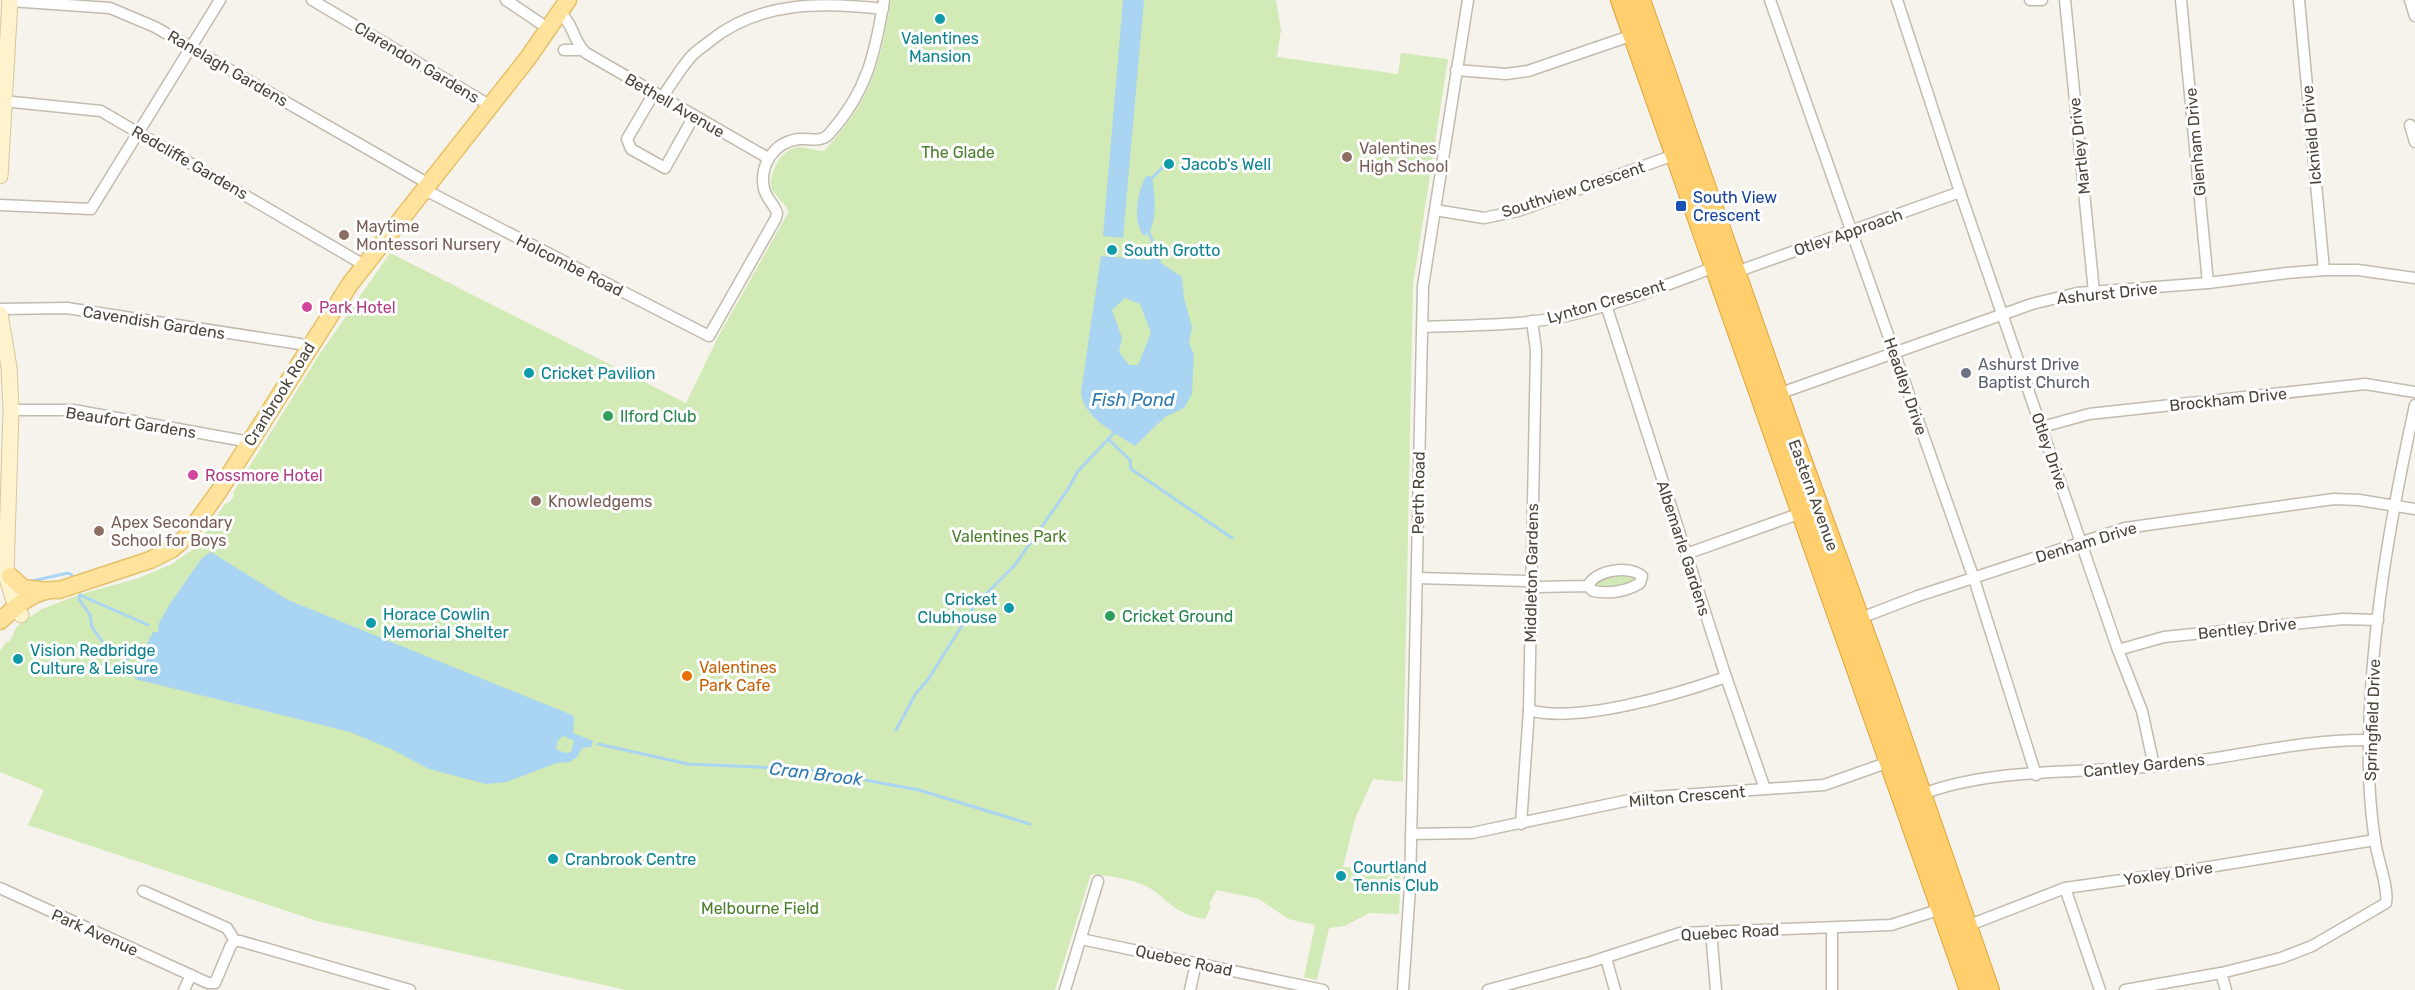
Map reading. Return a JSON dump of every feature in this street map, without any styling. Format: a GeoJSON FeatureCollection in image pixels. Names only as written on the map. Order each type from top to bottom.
{"type":"FeatureCollection","features":[{"type":"Feature","properties":{"kind":"highway","name":"Eastern Avenue"},"geometry":{"type":"LineString","coordinates":[[1621,0],[1970,990]]}},
{"type":"Feature","properties":{"kind":"highway","name":"Eastern Avenue"},"geometry":{"type":"LineString","coordinates":[[1640,0],[1989,990]]}},
{"type":"Feature","properties":{"kind":"main road","name":"Cranbrook Road"},"geometry":{"type":"LineString","coordinates":[[1,628],[23,608],[53,590],[150,560],[172,549],[192,529],[250,442],[307,349],[364,265],[491,106],[564,7]]}},
{"type":"Feature","properties":{"kind":"main road"},"geometry":{"type":"LineString","coordinates":[[8,574],[22,588],[53,590]]}},
{"type":"Feature","properties":{"kind":"street"},"geometry":{"type":"LineString","coordinates":[[0,205],[91,209],[220,0]]}},
{"type":"Feature","properties":{"kind":"street","name":"Clarendon Gardens"},"geometry":{"type":"LineString","coordinates":[[312,0],[491,106]]}},
{"type":"Feature","properties":{"kind":"street"},"geometry":{"type":"LineString","coordinates":[[506,0],[549,29]]}},
{"type":"Feature","properties":{"kind":"street","name":"Perth Road"},"geometry":{"type":"LineString","coordinates":[[1403,990],[1409,919],[1423,286],[1468,0]]}},
{"type":"Feature","properties":{"kind":"street","name":"Headley Drive"},"geometry":{"type":"LineString","coordinates":[[1770,0],[1974,579],[2036,775]]}},
{"type":"Feature","properties":{"kind":"street","name":"Otley Drive"},"geometry":{"type":"LineString","coordinates":[[1897,0],[1959,192],[2118,650],[2142,711],[2154,766]]}},
{"type":"Feature","properties":{"kind":"street"},"geometry":{"type":"LineString","coordinates":[[2030,0],[2042,0]]}},
{"type":"Feature","properties":{"kind":"street","name":"Martley Drive"},"geometry":{"type":"LineString","coordinates":[[2065,0],[2094,292]]}},
{"type":"Feature","properties":{"kind":"street","name":"Glenham Drive"},"geometry":{"type":"LineString","coordinates":[[2181,0],[2208,283]]}},
{"type":"Feature","properties":{"kind":"street","name":"Icknield Drive"},"geometry":{"type":"LineString","coordinates":[[2299,0],[2324,270]]}},
{"type":"Feature","properties":{"kind":"street"},"geometry":{"type":"LineString","coordinates":[[2410,0],[2415,16]]}},
{"type":"Feature","properties":{"kind":"street"},"geometry":{"type":"LineString","coordinates":[[0,176],[5,23],[10,1]]}},
{"type":"Feature","properties":{"kind":"street","name":"Ranelagh Gardens"},"geometry":{"type":"LineString","coordinates":[[10,1],[110,8],[155,27],[427,187]]}},
{"type":"Feature","properties":{"kind":"street"},"geometry":{"type":"LineString","coordinates":[[694,116],[665,168],[631,149],[627,139],[658,95],[690,58],[726,28],[766,12],[810,4],[884,4],[864,84],[857,98],[829,134],[821,140],[788,142],[778,147],[768,158]]}},
{"type":"Feature","properties":{"kind":"street"},"geometry":{"type":"LineString","coordinates":[[564,7],[582,50]]}},
{"type":"Feature","properties":{"kind":"street"},"geometry":{"type":"LineString","coordinates":[[1456,70],[1506,74],[1528,71],[1633,35]]}},
{"type":"Feature","properties":{"kind":"street"},"geometry":{"type":"LineString","coordinates":[[564,50],[582,50]]}},
{"type":"Feature","properties":{"kind":"street","name":"Bethell Avenue"},"geometry":{"type":"LineString","coordinates":[[582,50],[768,158]]}},
{"type":"Feature","properties":{"kind":"street","name":"Redcliffe Gardens"},"geometry":{"type":"LineString","coordinates":[[3,101],[101,111],[364,265]]}},
{"type":"Feature","properties":{"kind":"street"},"geometry":{"type":"LineString","coordinates":[[2410,124],[2415,142]]}},
{"type":"Feature","properties":{"kind":"street","name":"Southview Crescent"},"geometry":{"type":"LineString","coordinates":[[1435,210],[1484,218],[1518,211],[1674,155]]}},
{"type":"Feature","properties":{"kind":"street","name":"Holcombe Road"},"geometry":{"type":"LineString","coordinates":[[427,187],[710,336],[776,218],[775,208],[765,192],[763,182],[768,158]]}},
{"type":"Feature","properties":{"kind":"street","name":"Otley Approach"},"geometry":{"type":"LineString","coordinates":[[1736,272],[1959,192]]}},
{"type":"Feature","properties":{"kind":"street","name":"Lynton Crescent"},"geometry":{"type":"LineString","coordinates":[[1423,327],[1532,321],[1566,316],[1606,305],[1715,267]]}},
{"type":"Feature","properties":{"kind":"street","name":"Ashurst Drive"},"geometry":{"type":"LineString","coordinates":[[1778,394],[1894,355],[2032,304],[2094,292],[2208,283],[2324,270],[2358,270],[2415,278]]}},
{"type":"Feature","properties":{"kind":"street","name":"Albemarle Gardens"},"geometry":{"type":"LineString","coordinates":[[1606,305],[1725,677],[1765,789]]}},
{"type":"Feature","properties":{"kind":"street","name":"Cavendish Gardens"},"geometry":{"type":"LineString","coordinates":[[0,309],[67,308],[300,344],[307,349]]}},
{"type":"Feature","properties":{"kind":"street"},"geometry":{"type":"LineString","coordinates":[[0,314],[11,410],[5,431],[4,531],[8,574],[23,608]]}},
{"type":"Feature","properties":{"kind":"street","name":"Middleton Gardens"},"geometry":{"type":"LineString","coordinates":[[1521,824],[1529,710],[1532,583],[1536,350],[1532,321]]}},
{"type":"Feature","properties":{"kind":"street","name":"Brockham Drive"},"geometry":{"type":"LineString","coordinates":[[2042,427],[2089,414],[2365,384],[2415,392]]}},
{"type":"Feature","properties":{"kind":"street","name":"Springfield Drive"},"geometry":{"type":"LineString","coordinates":[[2125,990],[2221,973],[2296,953],[2383,906],[2387,900],[2375,840],[2369,791],[2368,740],[2378,621],[2393,505],[2415,405]]}},
{"type":"Feature","properties":{"kind":"street","name":"Beaufort Gardens"},"geometry":{"type":"LineString","coordinates":[[11,410],[73,410],[250,442]]}},
{"type":"Feature","properties":{"kind":"street","name":"Denham Drive"},"geometry":{"type":"LineString","coordinates":[[1858,620],[1918,596],[2125,528],[2334,499],[2359,500],[2415,509]]}},
{"type":"Feature","properties":{"kind":"street"},"geometry":{"type":"LineString","coordinates":[[1686,554],[1801,513]]}},
{"type":"Feature","properties":{"kind":"street"},"geometry":{"type":"LineString","coordinates":[[1417,578],[1527,581],[1537,586],[1588,586]]}},
{"type":"Feature","properties":{"kind":"street","name":"Bentley Drive"},"geometry":{"type":"LineString","coordinates":[[2118,650],[2164,637],[2343,619],[2378,621]]}},
{"type":"Feature","properties":{"kind":"street"},"geometry":{"type":"LineString","coordinates":[[1529,710],[1560,714],[1590,712],[1689,691],[1725,677]]}},
{"type":"Feature","properties":{"kind":"street","name":"Cantley Gardens"},"geometry":{"type":"LineString","coordinates":[[1920,795],[1967,780],[2154,766],[2336,740],[2368,740]]}},
{"type":"Feature","properties":{"kind":"street","name":"Milton Crescent"},"geometry":{"type":"LineString","coordinates":[[1411,834],[1472,833],[1639,798],[1824,785],[1889,762]]}},
{"type":"Feature","properties":{"kind":"street","name":"Yoxley Drive"},"geometry":{"type":"LineString","coordinates":[[1967,927],[2065,888],[2375,840]]}},
{"type":"Feature","properties":{"kind":"street"},"geometry":{"type":"LineString","coordinates":[[1065,990],[1098,882]]}},
{"type":"Feature","properties":{"kind":"street","name":"Park Avenue"},"geometry":{"type":"LineString","coordinates":[[0,888],[208,983],[215,983],[235,941]]}},
{"type":"Feature","properties":{"kind":"street"},"geometry":{"type":"LineString","coordinates":[[2065,888],[2100,990]]}},
{"type":"Feature","properties":{"kind":"street"},"geometry":{"type":"LineString","coordinates":[[143,891],[227,928],[235,941],[410,990]]}},
{"type":"Feature","properties":{"kind":"street","name":"Quebec Road"},"geometry":{"type":"LineString","coordinates":[[1488,990],[1503,988],[1606,958],[1680,933],[1896,925],[1941,909]]}},
{"type":"Feature","properties":{"kind":"street"},"geometry":{"type":"LineString","coordinates":[[1832,928],[1832,990]]}},
{"type":"Feature","properties":{"kind":"street"},"geometry":{"type":"LineString","coordinates":[[1711,931],[1716,990]]}},
{"type":"Feature","properties":{"kind":"street","name":"Quebec Road"},"geometry":{"type":"LineString","coordinates":[[1081,939],[1323,990]]}},
{"type":"Feature","properties":{"kind":"street"},"geometry":{"type":"LineString","coordinates":[[1606,958],[1615,990]]}},
{"type":"Feature","properties":{"kind":"street"},"geometry":{"type":"LineString","coordinates":[[1190,990],[1196,963]]}},
{"type":"Feature","properties":{"kind":"street"},"geometry":{"type":"LineString","coordinates":[[2221,973],[2226,990]]}},
{"type":"Feature","properties":{"kind":"street"},"geometry":{"type":"LineString","coordinates":[[184,990],[191,975]]}},
{"type":"Feature","properties":{"kind":"green space","name":"Valentines Park"},"geometry":{"type":"Polygon","coordinates":[[[891,0],[1276,0],[1281,30],[1277,57],[1398,74],[1401,53],[1448,59],[1413,285],[1403,782],[1373,779],[1355,819],[1343,867],[1401,870],[1397,892],[1400,894],[1399,914],[1369,913],[1345,926],[1329,928],[1317,980],[1304,977],[1315,925],[1288,919],[1259,899],[1217,890],[1209,904],[1211,907],[1205,919],[1179,910],[1143,885],[1117,877],[1091,874],[1055,990],[626,990],[317,921],[28,825],[44,790],[0,772],[0,651],[6,642],[10,641],[17,626],[42,609],[81,594],[139,578],[172,564],[195,548],[225,504],[230,502],[234,496],[233,493],[319,355],[390,253],[686,403],[719,335],[788,213],[787,208],[771,189],[774,169],[782,157],[793,148],[802,147],[824,151],[853,115],[871,82],[877,64],[891,0]]]}},
{"type":"Feature","properties":{"kind":"green space"},"geometry":{"type":"Polygon","coordinates":[[[1622,573],[1637,578],[1632,584],[1599,590],[1593,584],[1598,579],[1622,573]]]}},
{"type":"Feature","properties":{"kind":"water"},"geometry":{"type":"Polygon","coordinates":[[[1123,0],[1144,0],[1123,238],[1103,236],[1123,0]]]}},
{"type":"Feature","properties":{"kind":"water"},"geometry":{"type":"Polygon","coordinates":[[[1147,175],[1152,178],[1154,213],[1152,227],[1144,236],[1138,223],[1137,206],[1138,197],[1147,175]]]}},
{"type":"Feature","properties":{"kind":"water","name":"Fish Pond"},"geometry":{"type":"Polygon","coordinates":[[[1101,256],[1150,260],[1152,256],[1160,257],[1161,263],[1182,277],[1184,298],[1192,327],[1189,343],[1194,355],[1192,394],[1184,408],[1165,417],[1135,446],[1094,417],[1083,401],[1081,392],[1101,256]],[[1125,298],[1112,310],[1122,338],[1119,352],[1129,365],[1138,365],[1151,333],[1140,304],[1125,298]]]}},
{"type":"Feature","properties":{"kind":"water"},"geometry":{"type":"Polygon","coordinates":[[[211,552],[288,600],[572,715],[574,718],[573,733],[593,741],[591,747],[582,748],[577,757],[570,762],[557,763],[507,782],[486,784],[429,769],[391,749],[350,732],[135,679],[135,667],[153,632],[158,632],[159,623],[171,602],[202,558],[211,552]],[[564,736],[558,740],[556,749],[565,753],[571,752],[574,741],[564,736]]]}},
{"type":"Feature","properties":{"kind":"waterway"},"geometry":{"type":"LineString","coordinates":[[1152,178],[1163,167]]}},
{"type":"Feature","properties":{"kind":"waterway"},"geometry":{"type":"LineString","coordinates":[[1149,233],[1155,247],[1156,257]]}},
{"type":"Feature","properties":{"kind":"waterway"},"geometry":{"type":"LineString","coordinates":[[1112,257],[1113,253]]}},
{"type":"Feature","properties":{"kind":"waterway"},"geometry":{"type":"LineString","coordinates":[[896,730],[916,693],[927,681],[975,605],[1015,565],[1078,471],[1115,432]]}},
{"type":"Feature","properties":{"kind":"waterway"},"geometry":{"type":"LineString","coordinates":[[1108,439],[1130,460],[1131,469],[1232,538]]}},
{"type":"Feature","properties":{"kind":"waterway"},"geometry":{"type":"LineString","coordinates":[[32,581],[68,573],[72,575]]}},
{"type":"Feature","properties":{"kind":"waterway"},"geometry":{"type":"LineString","coordinates":[[80,595],[79,599],[90,615],[92,627],[104,644],[128,659]]}},
{"type":"Feature","properties":{"kind":"waterway"},"geometry":{"type":"LineString","coordinates":[[80,595],[148,625]]}},
{"type":"Feature","properties":{"kind":"waterway","name":"Cran Brook"},"geometry":{"type":"LineString","coordinates":[[598,744],[688,764],[805,769],[919,790],[1030,824]]}},
{"type":"Feature","properties":{"kind":"place","name":"Valentines Mansion"},"geometry":{"type":"Point","coordinates":[940,19]}},
{"type":"Feature","properties":{"kind":"place","name":"Valentines High School"},"geometry":{"type":"Point","coordinates":[1347,157]}},
{"type":"Feature","properties":{"kind":"place","name":"Jacob's Well"},"geometry":{"type":"Point","coordinates":[1169,164]}},
{"type":"Feature","properties":{"kind":"place","name":"South View Crescent"},"geometry":{"type":"Point","coordinates":[1681,206]}},
{"type":"Feature","properties":{"kind":"place","name":"Maytime Montessori Nursery"},"geometry":{"type":"Point","coordinates":[344,235]}},
{"type":"Feature","properties":{"kind":"place","name":"South Grotto"},"geometry":{"type":"Point","coordinates":[1112,250]}},
{"type":"Feature","properties":{"kind":"place","name":"Park Hotel"},"geometry":{"type":"Point","coordinates":[307,307]}},
{"type":"Feature","properties":{"kind":"place","name":"Cricket Pavilion"},"geometry":{"type":"Point","coordinates":[529,373]}},
{"type":"Feature","properties":{"kind":"place","name":"Ashurst Drive Baptist Church"},"geometry":{"type":"Point","coordinates":[1966,373]}},
{"type":"Feature","properties":{"kind":"place","name":"Ilford Club"},"geometry":{"type":"Point","coordinates":[608,416]}},
{"type":"Feature","properties":{"kind":"place","name":"Rossmore Hotel"},"geometry":{"type":"Point","coordinates":[193,475]}},
{"type":"Feature","properties":{"kind":"place","name":"Knowledgems"},"geometry":{"type":"Point","coordinates":[536,501]}},
{"type":"Feature","properties":{"kind":"place","name":"Apex Secondary School for Boys"},"geometry":{"type":"Point","coordinates":[99,531]}},
{"type":"Feature","properties":{"kind":"place","name":"Cricket Clubhouse"},"geometry":{"type":"Point","coordinates":[1009,608]}},
{"type":"Feature","properties":{"kind":"place","name":"Cricket Ground"},"geometry":{"type":"Point","coordinates":[1110,616]}},
{"type":"Feature","properties":{"kind":"place","name":"Horace Cowlin Memorial Shelter"},"geometry":{"type":"Point","coordinates":[371,623]}},
{"type":"Feature","properties":{"kind":"place","name":"Vision Redbridge Culture & Leisure"},"geometry":{"type":"Point","coordinates":[18,659]}},
{"type":"Feature","properties":{"kind":"place","name":"Valentines Park Cafe"},"geometry":{"type":"Point","coordinates":[687,676]}},
{"type":"Feature","properties":{"kind":"place","name":"Cranbrook Centre"},"geometry":{"type":"Point","coordinates":[553,859]}},
{"type":"Feature","properties":{"kind":"place","name":"Courtland Tennis Club"},"geometry":{"type":"Point","coordinates":[1341,876]}},
{"type":"Feature","properties":{"kind":"park label","name":"The Glade"},"geometry":{"type":"Point","coordinates":[958,152]}},
{"type":"Feature","properties":{"kind":"park label","name":"Melbourne Field"},"geometry":{"type":"Point","coordinates":[760,908]}}]}
